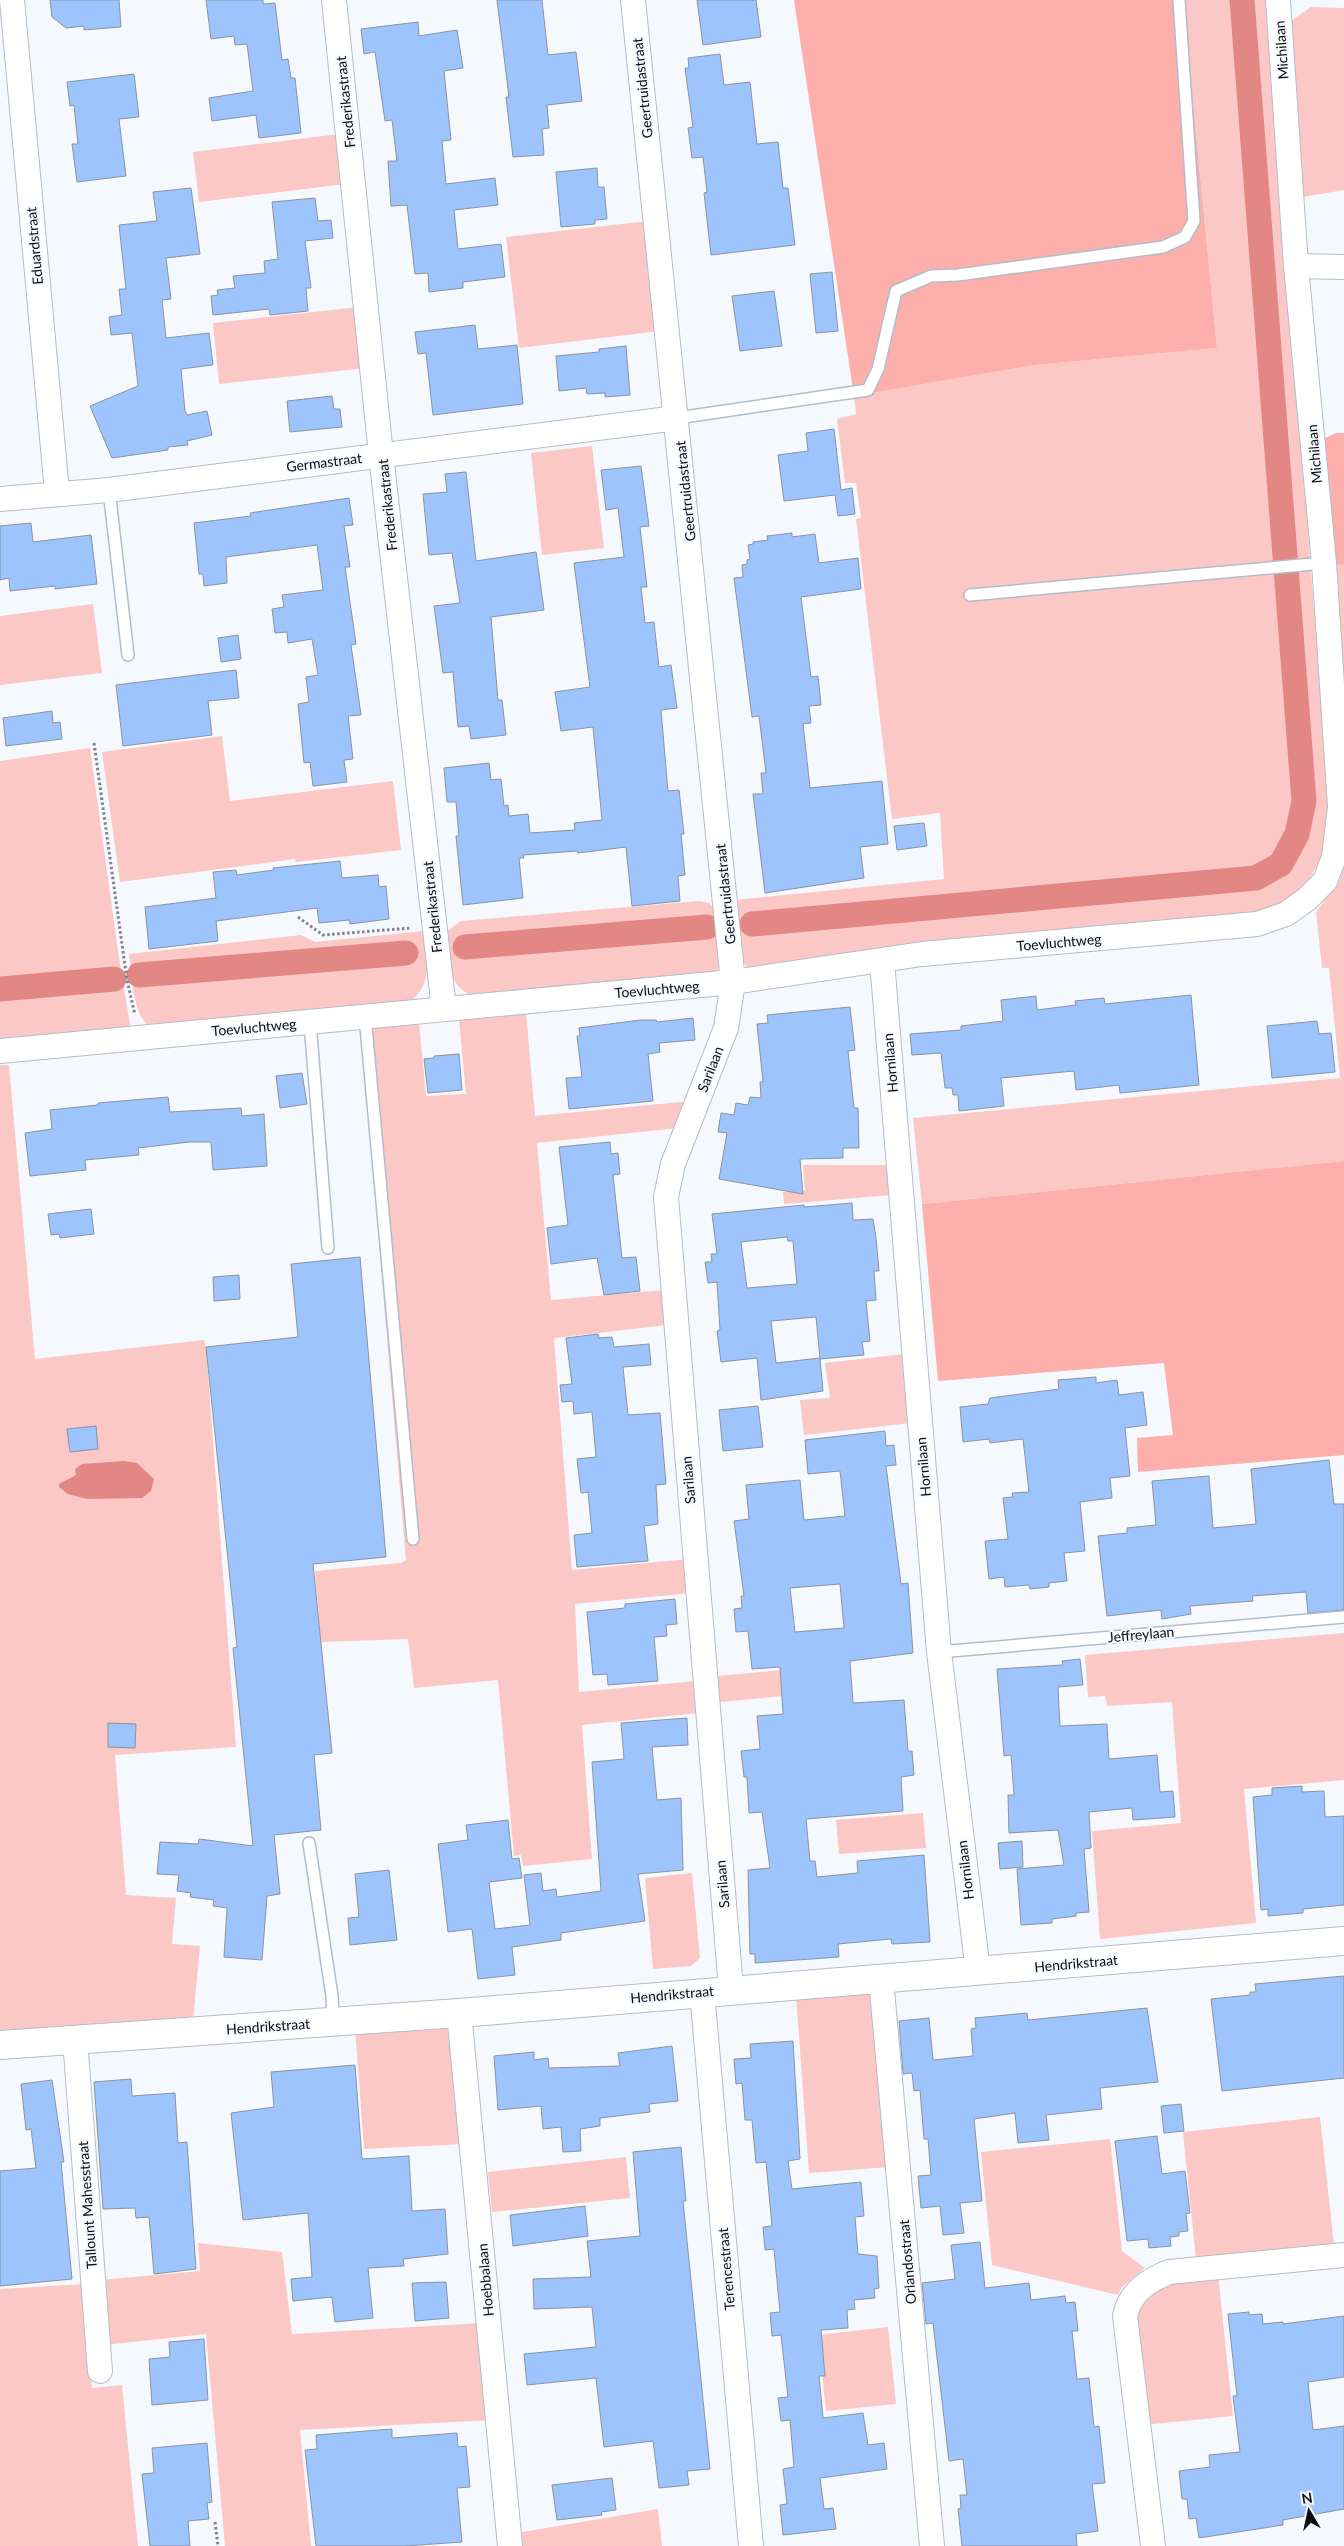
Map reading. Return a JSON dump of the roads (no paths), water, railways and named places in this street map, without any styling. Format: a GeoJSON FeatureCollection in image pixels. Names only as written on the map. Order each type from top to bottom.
{"type":"FeatureCollection","features":[{"type":"Feature","properties":{"kind":"street","name":"Eduardstraat"},"geometry":{"type":"LineString","coordinates":[[12,0],[57,492]]}},
{"type":"Feature","properties":{"kind":"street","name":"Frederikastraat"},"geometry":{"type":"LineString","coordinates":[[334,0],[382,455],[444,1009]]}},
{"type":"Feature","properties":{"kind":"street","name":"Geertruidastraat"},"geometry":{"type":"LineString","coordinates":[[633,0],[733,982]]}},
{"type":"Feature","properties":{"kind":"street","name":"Michilaan"},"geometry":{"type":"LineString","coordinates":[[1278,0],[1296,266],[1324,563],[1340,807],[1334,857],[1325,881],[1307,899]]}},
{"type":"Feature","properties":{"kind":"street"},"geometry":{"type":"LineString","coordinates":[[1296,266],[1344,267]]}},
{"type":"Feature","properties":{"kind":"street","name":"Germastraat"},"geometry":{"type":"LineString","coordinates":[[0,499],[57,492],[110,490],[677,418]]}},
{"type":"Feature","properties":{"kind":"street","name":"Toevluchtweg"},"geometry":{"type":"LineString","coordinates":[[0,1051],[733,982],[922,954],[1257,924],[1286,914],[1307,899]]}},
{"type":"Feature","properties":{"kind":"street","name":"Hornilaan"},"geometry":{"type":"LineString","coordinates":[[882,961],[939,1652],[978,1972]]}},
{"type":"Feature","properties":{"kind":"street","name":"Sarilaan"},"geometry":{"type":"LineString","coordinates":[[731,1989],[666,1197],[673,1164],[726,1028],[733,982]]}},
{"type":"Feature","properties":{"kind":"street","name":"Hendrikstraat"},"geometry":{"type":"LineString","coordinates":[[0,2045],[460,2013],[731,1989],[978,1972],[1344,1941]]}},
{"type":"Feature","properties":{"kind":"street","name":"Orlandostraat"},"geometry":{"type":"LineString","coordinates":[[881,1978],[932,2546]]}},
{"type":"Feature","properties":{"kind":"street","name":"Terencestraat"},"geometry":{"type":"LineString","coordinates":[[702,1992],[751,2546]]}},
{"type":"Feature","properties":{"kind":"street","name":"Hoebbalaan"},"geometry":{"type":"LineString","coordinates":[[460,2013],[510,2546]]}},
{"type":"Feature","properties":{"kind":"street","name":"Tallount Mahesstraat"},"geometry":{"type":"LineString","coordinates":[[75,2039],[100,2371]]}},
{"type":"Feature","properties":{"kind":"street"},"geometry":{"type":"LineString","coordinates":[[1153,2546],[1125,2316],[1127,2305],[1147,2284],[1169,2272],[1344,2255]]}},
{"type":"Feature","properties":{"kind":"lane"},"geometry":{"type":"LineString","coordinates":[[677,418],[868,390],[878,370],[896,291],[931,276],[958,275],[1164,247],[1185,237],[1194,221],[1179,0]]}},
{"type":"Feature","properties":{"kind":"lane"},"geometry":{"type":"LineString","coordinates":[[110,490],[128,655]]}},
{"type":"Feature","properties":{"kind":"lane"},"geometry":{"type":"LineString","coordinates":[[970,596],[1324,563]]}},
{"type":"Feature","properties":{"kind":"lane"},"geometry":{"type":"LineString","coordinates":[[365,1016],[413,1539]]}},
{"type":"Feature","properties":{"kind":"lane"},"geometry":{"type":"LineString","coordinates":[[310,1022],[328,1248]]}},
{"type":"Feature","properties":{"kind":"lane","name":"Jeffreylaan"},"geometry":{"type":"LineString","coordinates":[[939,1652],[1344,1617]]}},
{"type":"Feature","properties":{"kind":"lane"},"geometry":{"type":"LineString","coordinates":[[309,1844],[332,1996],[332,2022]]}},
{"type":"Feature","properties":{"kind":"waterway"},"geometry":{"type":"LineString","coordinates":[[752,924],[1256,878],[1281,864],[1297,834],[1304,801],[1242,0]]}},
{"type":"Feature","properties":{"kind":"waterway"},"geometry":{"type":"LineString","coordinates":[[465,947],[707,927]]}},
{"type":"Feature","properties":{"kind":"waterway"},"geometry":{"type":"LineString","coordinates":[[139,975],[406,953]]}},
{"type":"Feature","properties":{"kind":"waterway"},"geometry":{"type":"LineString","coordinates":[[0,989],[114,979]]}}]}
